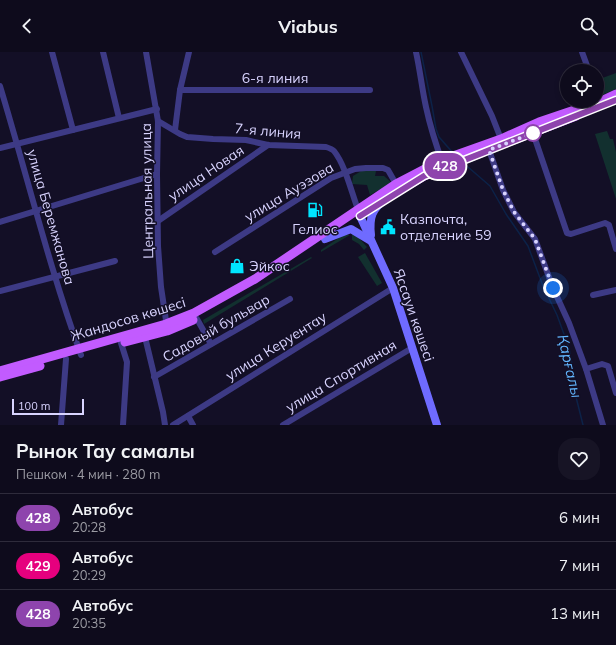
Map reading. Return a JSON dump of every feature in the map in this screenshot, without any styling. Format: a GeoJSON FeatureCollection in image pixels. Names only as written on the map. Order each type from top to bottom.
{"type":"FeatureCollection","features":[{"type":"Feature","properties":{"kind":"main road"},"geometry":{"type":"LineString","coordinates":[[604,100],[616,94]]}},
{"type":"Feature","properties":{"kind":"main road"},"geometry":{"type":"LineString","coordinates":[[359,213],[452,160],[489,150],[616,100]]}},
{"type":"Feature","properties":{"kind":"main road"},"geometry":{"type":"LineString","coordinates":[[359,213],[396,184],[539,122],[580,108]]}},
{"type":"Feature","properties":{"kind":"main road"},"geometry":{"type":"LineString","coordinates":[[372,242],[370,227],[373,210],[388,197]]}},
{"type":"Feature","properties":{"kind":"main road","name":"Жандосов көшесі"},"geometry":{"type":"LineString","coordinates":[[0,378],[66,359],[80,352],[167,328],[197,318],[254,286],[351,222],[359,213]]}},
{"type":"Feature","properties":{"kind":"main road","name":"Жандосов көшесі"},"geometry":{"type":"LineString","coordinates":[[0,371],[145,337],[167,328],[255,280],[359,213]]}},
{"type":"Feature","properties":{"kind":"main road","name":"Яссауи көшесі"},"geometry":{"type":"LineString","coordinates":[[359,213],[393,288],[437,425]]}},
{"type":"Feature","properties":{"kind":"main road"},"geometry":{"type":"LineString","coordinates":[[325,239],[351,230],[372,242]]}},
{"type":"Feature","properties":{"kind":"street"},"geometry":{"type":"LineString","coordinates":[[52,52],[73,130]]}},
{"type":"Feature","properties":{"kind":"street"},"geometry":{"type":"LineString","coordinates":[[103,52],[119,118]]}},
{"type":"Feature","properties":{"kind":"street","name":"Центральная улица"},"geometry":{"type":"LineString","coordinates":[[146,52],[158,121],[158,221],[161,287],[167,328]]}},
{"type":"Feature","properties":{"kind":"street"},"geometry":{"type":"LineString","coordinates":[[175,130],[180,90],[189,52]]}},
{"type":"Feature","properties":{"kind":"street"},"geometry":{"type":"LineString","coordinates":[[416,52],[421,71],[426,106],[452,160]]}},
{"type":"Feature","properties":{"kind":"street"},"geometry":{"type":"LineString","coordinates":[[461,52],[492,116],[501,139]]}},
{"type":"Feature","properties":{"kind":"street"},"geometry":{"type":"LineString","coordinates":[[582,52],[586,64]]}},
{"type":"Feature","properties":{"kind":"street","name":"улица Беремжанова"},"geometry":{"type":"LineString","coordinates":[[0,86],[55,276],[80,352]]}},
{"type":"Feature","properties":{"kind":"street","name":"6-я линия"},"geometry":{"type":"LineString","coordinates":[[180,90],[370,90]]}},
{"type":"Feature","properties":{"kind":"street"},"geometry":{"type":"LineString","coordinates":[[0,148],[157,109]]}},
{"type":"Feature","properties":{"kind":"street","name":"7-я линия"},"geometry":{"type":"LineString","coordinates":[[158,121],[183,136],[246,140],[268,146],[326,147],[335,153],[345,172],[359,213]]}},
{"type":"Feature","properties":{"kind":"street"},"geometry":{"type":"LineString","coordinates":[[533,133],[567,233],[571,234],[605,223],[609,225],[616,248]]}},
{"type":"Feature","properties":{"kind":"street","name":"улица Новая"},"geometry":{"type":"LineString","coordinates":[[158,221],[268,146]]}},
{"type":"Feature","properties":{"kind":"street"},"geometry":{"type":"LineString","coordinates":[[489,150],[503,190],[514,212],[535,239],[586,369],[603,425]]}},
{"type":"Feature","properties":{"kind":"street","name":"улица Ауэзова"},"geometry":{"type":"LineString","coordinates":[[215,252],[330,178],[345,172],[366,168],[383,168],[388,170],[396,184]]}},
{"type":"Feature","properties":{"kind":"street"},"geometry":{"type":"LineString","coordinates":[[0,222],[157,174]]}},
{"type":"Feature","properties":{"kind":"street"},"geometry":{"type":"LineString","coordinates":[[0,291],[115,260]]}},
{"type":"Feature","properties":{"kind":"street","name":"улица Керуентау"},"geometry":{"type":"LineString","coordinates":[[173,425],[393,288]]}},
{"type":"Feature","properties":{"kind":"street"},"geometry":{"type":"LineString","coordinates":[[593,295],[616,290]]}},
{"type":"Feature","properties":{"kind":"street","name":"Садовый бульвар"},"geometry":{"type":"LineString","coordinates":[[154,377],[290,299]]}},
{"type":"Feature","properties":{"kind":"street"},"geometry":{"type":"LineString","coordinates":[[197,318],[210,344]]}},
{"type":"Feature","properties":{"kind":"street"},"geometry":{"type":"LineString","coordinates":[[145,337],[165,425]]}},
{"type":"Feature","properties":{"kind":"street"},"geometry":{"type":"LineString","coordinates":[[121,343],[127,362],[123,425]]}},
{"type":"Feature","properties":{"kind":"street","name":"улица Спортивная"},"geometry":{"type":"LineString","coordinates":[[283,425],[412,348]]}},
{"type":"Feature","properties":{"kind":"street"},"geometry":{"type":"LineString","coordinates":[[62,425],[66,359]]}},
{"type":"Feature","properties":{"kind":"street"},"geometry":{"type":"LineString","coordinates":[[586,369],[602,364],[608,366],[616,393]]}},
{"type":"Feature","properties":{"kind":"street"},"geometry":{"type":"LineString","coordinates":[[188,416],[193,425]]}},
{"type":"Feature","properties":{"kind":"green space"},"geometry":{"type":"Polygon","coordinates":[[[616,73],[616,89],[604,94],[604,77],[616,73]]]}},
{"type":"Feature","properties":{"kind":"green space"},"geometry":{"type":"Polygon","coordinates":[[[607,131],[610,139],[613,139],[616,152],[616,199],[595,134],[607,131]]]}},
{"type":"Feature","properties":{"kind":"green space"},"geometry":{"type":"Polygon","coordinates":[[[363,170],[376,171],[375,176],[384,176],[392,183],[370,195],[367,185],[352,184],[353,176],[363,170]]]}},
{"type":"Feature","properties":{"kind":"green space"},"geometry":{"type":"Polygon","coordinates":[[[352,234],[357,236],[367,247],[364,250],[359,244],[352,240],[352,234]]]}},
{"type":"Feature","properties":{"kind":"green space"},"geometry":{"type":"Polygon","coordinates":[[[343,235],[350,235],[321,252],[321,250],[343,235]]]}},
{"type":"Feature","properties":{"kind":"green space"},"geometry":{"type":"Polygon","coordinates":[[[365,253],[382,283],[377,286],[358,257],[365,253]]]}},
{"type":"Feature","properties":{"kind":"green space"},"geometry":{"type":"Polygon","coordinates":[[[311,257],[312,258],[204,324],[203,320],[311,257]]]}},
{"type":"Feature","properties":{"kind":"waterway","name":"Қарғалы"},"geometry":{"type":"LineString","coordinates":[[421,52],[436,129],[439,137],[453,153]]}},
{"type":"Feature","properties":{"kind":"waterway","name":"Қарғалы"},"geometry":{"type":"LineString","coordinates":[[468,167],[490,186],[506,214],[528,246],[569,348],[576,397],[583,425]]}},
{"type":"Feature","properties":{"kind":"bus line","name":"428"},"geometry":{"type":"LineString","coordinates":[[360,216],[388,197],[424,176],[616,100]]}},
{"type":"Feature","properties":{"kind":"place","name":"Гелиос"},"geometry":{"type":"Point","coordinates":[315,210]}},
{"type":"Feature","properties":{"kind":"place","name":"Казпочта, отделение 59"},"geometry":{"type":"Point","coordinates":[388,227]}},
{"type":"Feature","properties":{"kind":"place","name":"Эйкос"},"geometry":{"type":"Point","coordinates":[237,266]}},
{"type":"Feature","properties":{"kind":"route"},"geometry":{"type":"LineString","coordinates":[[533,133],[489,150],[503,190],[514,212],[535,239],[553,288]]}}]}
